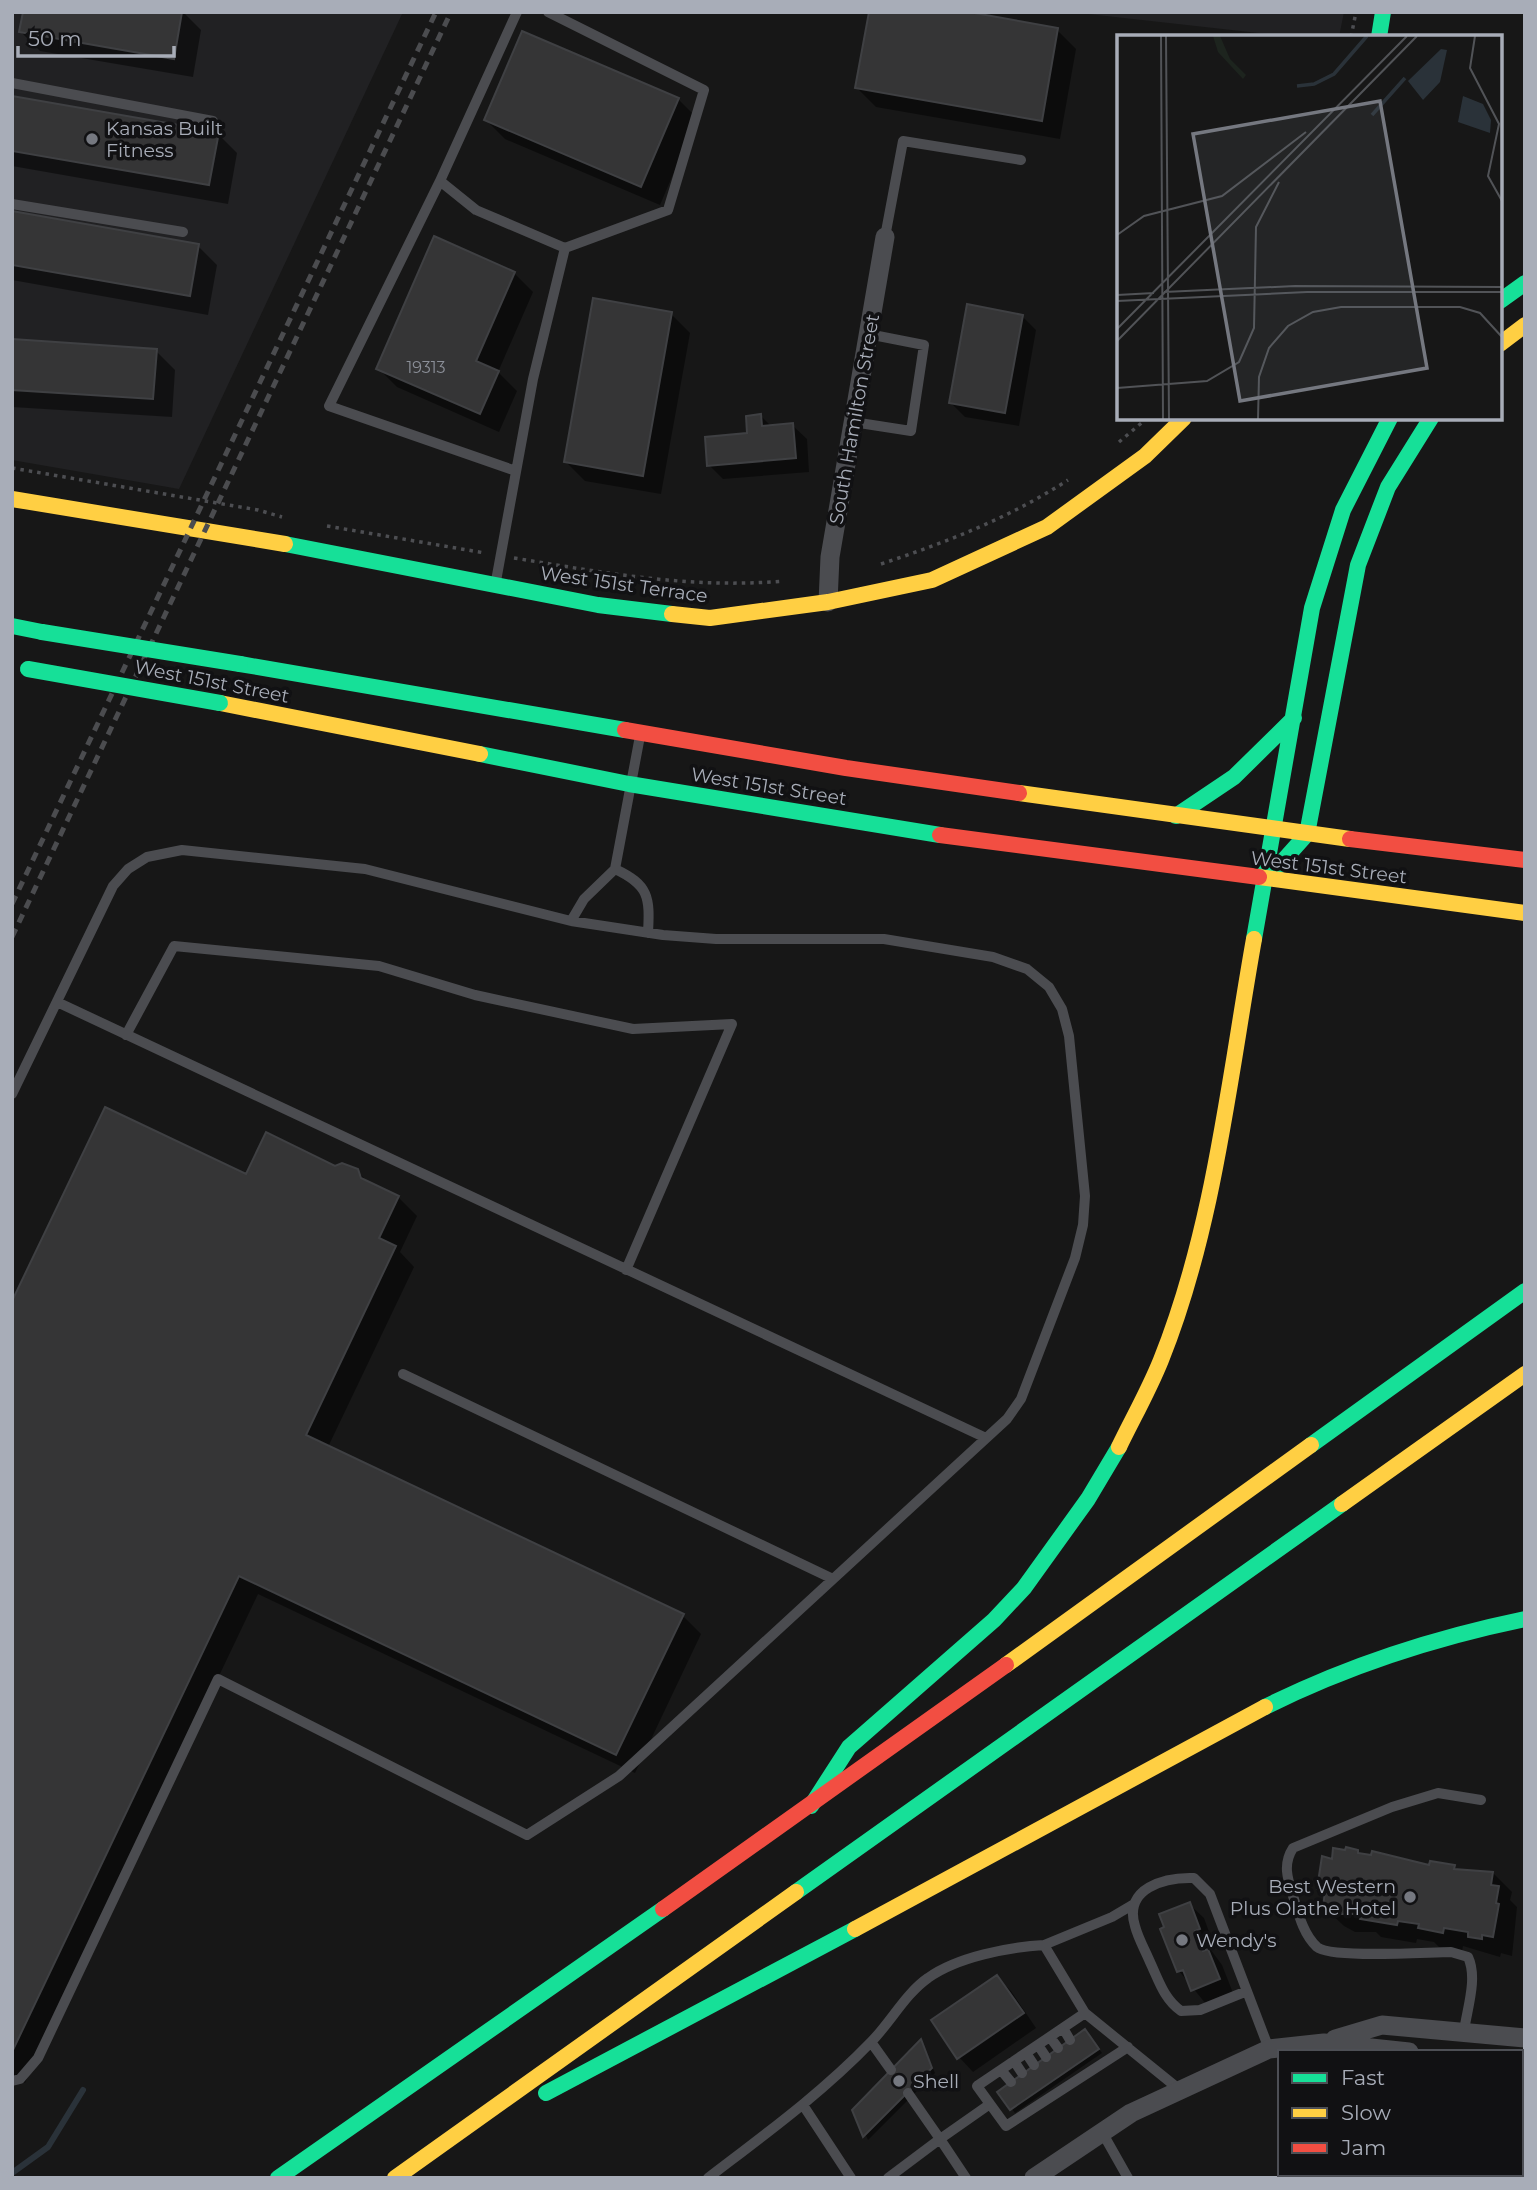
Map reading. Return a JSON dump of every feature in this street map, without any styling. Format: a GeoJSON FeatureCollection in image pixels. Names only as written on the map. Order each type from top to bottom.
{"type":"FeatureCollection","features":[{"type":"Feature","properties":{"kind":"main road"},"geometry":{"type":"LineString","coordinates":[[1379,35],[1383,12]]}},
{"type":"Feature","properties":{"kind":"main road"},"geometry":{"type":"LineString","coordinates":[[1502,300],[1525,283]]}},
{"type":"Feature","properties":{"kind":"main road"},"geometry":{"type":"LineString","coordinates":[[1502,342],[1525,325]]}},
{"type":"Feature","properties":{"kind":"main road","name":"West 151st Terrace"},"geometry":{"type":"LineString","coordinates":[[12,499],[206,529],[598,605],[710,618],[828,603],[932,580],[1047,527],[1145,456],[1182,420]]}},
{"type":"Feature","properties":{"kind":"main road"},"geometry":{"type":"LineString","coordinates":[[811,1806],[849,1747],[995,1620],[1024,1588],[1088,1499],[1128,1430],[1161,1360],[1192,1264],[1212,1176],[1324,560],[1351,486],[1389,420]]}},
{"type":"Feature","properties":{"kind":"main road"},"geometry":{"type":"LineString","coordinates":[[1265,881],[1307,834],[1358,565],[1388,487],[1430,420]]}},
{"type":"Feature","properties":{"kind":"main road","name":"West 151st Street"},"geometry":{"type":"LineString","coordinates":[[12,626],[846,768],[1307,834],[1525,860]]}},
{"type":"Feature","properties":{"kind":"main road","name":"West 151st Street"},"geometry":{"type":"LineString","coordinates":[[20,667],[220,703],[629,784],[933,834],[1265,881],[1525,913]]}},
{"type":"Feature","properties":{"kind":"main road"},"geometry":{"type":"LineString","coordinates":[[1176,816],[1234,777],[1294,718]]}},
{"type":"Feature","properties":{"kind":"main road"},"geometry":{"type":"LineString","coordinates":[[278,2178],[811,1806],[1525,1291]]}},
{"type":"Feature","properties":{"kind":"main road"},"geometry":{"type":"LineString","coordinates":[[395,2178],[1525,1374]]}},
{"type":"Feature","properties":{"kind":"main road"},"geometry":{"type":"LineString","coordinates":[[421,2159],[876,1918],[1216,1732],[1322,1678],[1389,1653],[1457,1633],[1525,1619]]}},
{"type":"Feature","properties":{"kind":"street","name":"South Hamilton Street"},"geometry":{"type":"LineString","coordinates":[[828,603],[830,557],[885,237]]}},
{"type":"Feature","properties":{"kind":"street"},"geometry":{"type":"LineString","coordinates":[[1324,2047],[1382,2025],[1525,2038]]}},
{"type":"Feature","properties":{"kind":"street"},"geometry":{"type":"LineString","coordinates":[[1034,2178],[1131,2113],[1269,2049],[1324,2047],[1375,2050]]}},
{"type":"Feature","properties":{"kind":"lane"},"geometry":{"type":"LineString","coordinates":[[516,471],[328,406],[440,181],[517,12]]}},
{"type":"Feature","properties":{"kind":"lane"},"geometry":{"type":"LineString","coordinates":[[440,181],[476,210],[565,248],[668,210],[704,90],[548,12]]}},
{"type":"Feature","properties":{"kind":"lane"},"geometry":{"type":"LineString","coordinates":[[12,83],[213,121]]}},
{"type":"Feature","properties":{"kind":"lane"},"geometry":{"type":"LineString","coordinates":[[885,237],[903,141],[1021,160]]}},
{"type":"Feature","properties":{"kind":"lane"},"geometry":{"type":"LineString","coordinates":[[12,204],[183,232]]}},
{"type":"Feature","properties":{"kind":"lane"},"geometry":{"type":"LineString","coordinates":[[495,585],[533,379],[565,248]]}},
{"type":"Feature","properties":{"kind":"lane"},"geometry":{"type":"LineString","coordinates":[[853,422],[911,431],[924,345],[868,334]]}},
{"type":"Feature","properties":{"kind":"lane"},"geometry":{"type":"LineString","coordinates":[[571,921],[584,899],[615,869],[640,732]]}},
{"type":"Feature","properties":{"kind":"lane"},"geometry":{"type":"LineString","coordinates":[[12,1094],[113,886],[128,869],[147,857],[182,850],[365,869],[571,921],[648,933],[716,939],[884,939],[993,957],[1027,969],[1049,986],[1062,1009],[1069,1036],[1086,1196],[1083,1225],[1075,1258],[1021,1399],[1007,1419],[619,1776],[527,1835],[218,1679],[38,2057],[20,2079],[12,2081]]}},
{"type":"Feature","properties":{"kind":"lane"},"geometry":{"type":"LineString","coordinates":[[615,869],[634,878],[650,899],[648,933]]}},
{"type":"Feature","properties":{"kind":"lane"},"geometry":{"type":"LineString","coordinates":[[126,1035],[174,946],[379,966],[475,995],[633,1029],[732,1024],[626,1270]]}},
{"type":"Feature","properties":{"kind":"lane"},"geometry":{"type":"LineString","coordinates":[[57,1002],[986,1438]]}},
{"type":"Feature","properties":{"kind":"lane"},"geometry":{"type":"LineString","coordinates":[[403,1374],[833,1579]]}},
{"type":"Feature","properties":{"kind":"lane"},"geometry":{"type":"LineString","coordinates":[[1464,2031],[1472,1981],[1472,1965],[1468,1957],[1451,1952],[1343,1954],[1320,1949],[1306,1933],[1286,1869],[1287,1857],[1293,1848],[1392,1807],[1438,1793],[1481,1800]]}},
{"type":"Feature","properties":{"kind":"lane"},"geometry":{"type":"LineString","coordinates":[[708,2178],[803,2105],[871,2042],[927,1978],[970,1959],[1015,1947],[1044,1945],[1112,1917],[1134,1904],[1145,1888],[1170,1877],[1194,1878],[1210,1894],[1269,2049]]}},
{"type":"Feature","properties":{"kind":"lane"},"geometry":{"type":"LineString","coordinates":[[1134,1904],[1134,1924],[1168,2002],[1181,2011],[1200,2010],[1247,1992]]}},
{"type":"Feature","properties":{"kind":"lane"},"geometry":{"type":"LineString","coordinates":[[1044,1945],[1085,2013],[1180,2090]]}},
{"type":"Feature","properties":{"kind":"lane"},"geometry":{"type":"LineString","coordinates":[[1085,2013],[977,2086],[1006,2126],[1128,2047]]}},
{"type":"Feature","properties":{"kind":"lane"},"geometry":{"type":"LineString","coordinates":[[1063,2028],[1070,2040]]}},
{"type":"Feature","properties":{"kind":"lane"},"geometry":{"type":"LineString","coordinates":[[1050,2037],[1058,2048]]}},
{"type":"Feature","properties":{"kind":"lane"},"geometry":{"type":"LineString","coordinates":[[871,2042],[891,2070]]}},
{"type":"Feature","properties":{"kind":"lane"},"geometry":{"type":"LineString","coordinates":[[1038,2045],[1046,2057]]}},
{"type":"Feature","properties":{"kind":"lane"},"geometry":{"type":"LineString","coordinates":[[1026,2053],[1034,2065]]}},
{"type":"Feature","properties":{"kind":"lane"},"geometry":{"type":"LineString","coordinates":[[1084,2059],[1092,2070]]}},
{"type":"Feature","properties":{"kind":"lane"},"geometry":{"type":"LineString","coordinates":[[1014,2061],[1023,2073]]}},
{"type":"Feature","properties":{"kind":"lane"},"geometry":{"type":"LineString","coordinates":[[1072,2068],[1079,2079]]}},
{"type":"Feature","properties":{"kind":"lane"},"geometry":{"type":"LineString","coordinates":[[1002,2070],[1011,2082]]}},
{"type":"Feature","properties":{"kind":"lane"},"geometry":{"type":"LineString","coordinates":[[1059,2076],[1067,2087]]}},
{"type":"Feature","properties":{"kind":"lane"},"geometry":{"type":"LineString","coordinates":[[1048,2084],[1055,2094]]}},
{"type":"Feature","properties":{"kind":"lane"},"geometry":{"type":"LineString","coordinates":[[1036,2092],[1043,2102]]}},
{"type":"Feature","properties":{"kind":"lane"},"geometry":{"type":"LineString","coordinates":[[908,2093],[966,2178]]}},
{"type":"Feature","properties":{"kind":"lane"},"geometry":{"type":"LineString","coordinates":[[1024,2101],[1030,2110]]}},
{"type":"Feature","properties":{"kind":"lane"},"geometry":{"type":"LineString","coordinates":[[888,2178],[990,2104]]}},
{"type":"Feature","properties":{"kind":"lane"},"geometry":{"type":"LineString","coordinates":[[803,2105],[851,2178]]}},
{"type":"Feature","properties":{"kind":"lane"},"geometry":{"type":"LineString","coordinates":[[1102,2132],[1128,2178]]}},
{"type":"Feature","properties":{"kind":"path"},"geometry":{"type":"LineString","coordinates":[[1351,35],[1356,12]]}},
{"type":"Feature","properties":{"kind":"path"},"geometry":{"type":"LineString","coordinates":[[1111,450],[1144,420]]}},
{"type":"Feature","properties":{"kind":"path"},"geometry":{"type":"LineString","coordinates":[[12,468],[258,510],[288,519]]}},
{"type":"Feature","properties":{"kind":"path"},"geometry":{"type":"LineString","coordinates":[[880,564],[953,540],[1032,503],[1079,473]]}},
{"type":"Feature","properties":{"kind":"path"},"geometry":{"type":"LineString","coordinates":[[315,523],[647,580],[710,585],[793,580]]}},
{"type":"Feature","properties":{"kind":"shaded area"},"geometry":{"type":"Polygon","coordinates":[[[12,12],[403,12],[179,489],[12,460],[12,12]]]}},
{"type":"Feature","properties":{"kind":"shaded area"},"geometry":{"type":"Polygon","coordinates":[[[1070,12],[1344,12],[1339,35],[1276,35],[1070,12]]]}},
{"type":"Feature","properties":{"kind":"building"},"geometry":{"type":"Polygon","coordinates":[[[23,12],[182,12],[174,59],[19,32],[23,12]]]}},
{"type":"Feature","properties":{"kind":"building"},"geometry":{"type":"Polygon","coordinates":[[[869,12],[969,12],[1058,28],[1042,121],[855,88],[869,12]]]}},
{"type":"Feature","properties":{"kind":"building"},"geometry":{"type":"Polygon","coordinates":[[[522,31],[679,98],[641,187],[484,120],[522,31]]]}},
{"type":"Feature","properties":{"kind":"building"},"geometry":{"type":"Polygon","coordinates":[[[12,96],[219,132],[209,185],[12,151],[12,96]]]}},
{"type":"Feature","properties":{"kind":"building"},"geometry":{"type":"Polygon","coordinates":[[[12,211],[199,244],[190,296],[12,265],[12,211]]]}},
{"type":"Feature","properties":{"kind":"building"},"geometry":{"type":"Polygon","coordinates":[[[434,236],[515,272],[476,361],[499,371],[480,414],[376,369],[434,236]]]}},
{"type":"Feature","properties":{"kind":"building"},"geometry":{"type":"Polygon","coordinates":[[[593,298],[672,312],[643,476],[564,462],[593,298]]]}},
{"type":"Feature","properties":{"kind":"building"},"geometry":{"type":"Polygon","coordinates":[[[967,304],[1023,315],[1005,413],[949,403],[967,304]]]}},
{"type":"Feature","properties":{"kind":"building"},"geometry":{"type":"Polygon","coordinates":[[[12,339],[157,349],[153,399],[12,390],[12,339]]]}},
{"type":"Feature","properties":{"kind":"building"},"geometry":{"type":"Polygon","coordinates":[[[761,414],[762,426],[793,423],[796,458],[707,466],[705,437],[747,433],[746,416],[761,414]]]}},
{"type":"Feature","properties":{"kind":"building"},"geometry":{"type":"Polygon","coordinates":[[[105,1107],[246,1174],[266,1132],[335,1166],[342,1163],[358,1169],[361,1178],[399,1196],[379,1238],[396,1246],[306,1435],[684,1614],[616,1755],[239,1576],[12,2052],[12,1301],[105,1107]]]}},
{"type":"Feature","properties":{"kind":"building","name":"Best Western Plus Olathe Hotel"},"geometry":{"type":"Polygon","coordinates":[[[1346,1847],[1358,1850],[1358,1853],[1371,1855],[1372,1851],[1429,1865],[1430,1861],[1455,1865],[1454,1869],[1493,1872],[1491,1885],[1499,1886],[1496,1903],[1499,1904],[1493,1937],[1482,1935],[1482,1939],[1468,1937],[1468,1932],[1444,1928],[1443,1933],[1418,1928],[1419,1924],[1398,1921],[1397,1925],[1360,1919],[1361,1914],[1334,1914],[1335,1910],[1323,1908],[1325,1891],[1317,1889],[1322,1856],[1332,1859],[1333,1848],[1345,1850],[1346,1847]]]}},
{"type":"Feature","properties":{"kind":"building","name":"Wendy's"},"geometry":{"type":"Polygon","coordinates":[[[1190,1902],[1200,1929],[1195,1931],[1203,1951],[1208,1949],[1220,1979],[1191,1991],[1183,1970],[1177,1972],[1160,1929],[1164,1927],[1159,1914],[1190,1902]]]}},
{"type":"Feature","properties":{"kind":"building"},"geometry":{"type":"Polygon","coordinates":[[[997,1975],[1024,2013],[957,2059],[931,2020],[997,1975]]]}},
{"type":"Feature","properties":{"kind":"building","name":"Shell"},"geometry":{"type":"Polygon","coordinates":[[[1085,2029],[1099,2049],[1010,2110],[997,2092],[1085,2029]]]}},
{"type":"Feature","properties":{"kind":"building","name":"Shell"},"geometry":{"type":"Polygon","coordinates":[[[921,2039],[932,2068],[863,2137],[852,2110],[921,2039]]]}},
{"type":"Feature","properties":{"kind":"waterway"},"geometry":{"type":"LineString","coordinates":[[12,2173],[48,2147],[83,2090]]}},
{"type":"Feature","properties":{"kind":"railway"},"geometry":{"type":"LineString","coordinates":[[12,904],[436,12]]}},
{"type":"Feature","properties":{"kind":"railway"},"geometry":{"type":"LineString","coordinates":[[12,937],[451,12]]}},
{"type":"Feature","properties":{"kind":"traffic: fast"},"geometry":{"type":"LineString","coordinates":[[1379,35],[1383,12]]}},
{"type":"Feature","properties":{"kind":"traffic: fast"},"geometry":{"type":"LineString","coordinates":[[1502,300],[1525,283]]}},
{"type":"Feature","properties":{"kind":"traffic: fast"},"geometry":{"type":"LineString","coordinates":[[1254,939],[1312,608],[1343,510],[1389,420]]}},
{"type":"Feature","properties":{"kind":"traffic: fast"},"geometry":{"type":"LineString","coordinates":[[1265,881],[1307,834],[1358,565],[1388,487],[1430,420]]}},
{"type":"Feature","properties":{"kind":"traffic: fast"},"geometry":{"type":"LineString","coordinates":[[285,544],[598,605],[672,614]]}},
{"type":"Feature","properties":{"kind":"traffic: fast"},"geometry":{"type":"LineString","coordinates":[[12,626],[42,632]]}},
{"type":"Feature","properties":{"kind":"traffic: fast"},"geometry":{"type":"LineString","coordinates":[[42,632],[240,664]]}},
{"type":"Feature","properties":{"kind":"traffic: fast"},"geometry":{"type":"LineString","coordinates":[[240,664],[625,730]]}},
{"type":"Feature","properties":{"kind":"traffic: fast"},"geometry":{"type":"LineString","coordinates":[[28,669],[220,703]]}},
{"type":"Feature","properties":{"kind":"traffic: fast"},"geometry":{"type":"LineString","coordinates":[[1176,816],[1234,777],[1294,718]]}},
{"type":"Feature","properties":{"kind":"traffic: fast"},"geometry":{"type":"LineString","coordinates":[[480,754],[629,784],[940,835]]}},
{"type":"Feature","properties":{"kind":"traffic: fast"},"geometry":{"type":"LineString","coordinates":[[1311,1445],[1525,1291]]}},
{"type":"Feature","properties":{"kind":"traffic: fast"},"geometry":{"type":"LineString","coordinates":[[811,1806],[849,1747],[994,1620],[1024,1588],[1088,1499],[1119,1447]]}},
{"type":"Feature","properties":{"kind":"traffic: fast"},"geometry":{"type":"LineString","coordinates":[[796,1892],[1342,1504]]}},
{"type":"Feature","properties":{"kind":"traffic: fast"},"geometry":{"type":"LineString","coordinates":[[1265,1707],[1328,1678],[1392,1654],[1525,1619]]}},
{"type":"Feature","properties":{"kind":"traffic: fast"},"geometry":{"type":"LineString","coordinates":[[278,2178],[663,1909]]}},
{"type":"Feature","properties":{"kind":"traffic: fast"},"geometry":{"type":"LineString","coordinates":[[546,2093],[855,1929]]}},
{"type":"Feature","properties":{"kind":"traffic: slow"},"geometry":{"type":"LineString","coordinates":[[1502,342],[1525,325]]}},
{"type":"Feature","properties":{"kind":"traffic: slow"},"geometry":{"type":"LineString","coordinates":[[672,614],[710,618],[828,602],[932,580],[1047,527],[1145,456],[1182,420]]}},
{"type":"Feature","properties":{"kind":"traffic: slow"},"geometry":{"type":"LineString","coordinates":[[12,499],[285,544]]}},
{"type":"Feature","properties":{"kind":"traffic: slow"},"geometry":{"type":"LineString","coordinates":[[220,703],[480,754]]}},
{"type":"Feature","properties":{"kind":"traffic: slow"},"geometry":{"type":"LineString","coordinates":[[1019,793],[1350,839]]}},
{"type":"Feature","properties":{"kind":"traffic: slow"},"geometry":{"type":"LineString","coordinates":[[1259,877],[1525,913]]}},
{"type":"Feature","properties":{"kind":"traffic: slow"},"geometry":{"type":"LineString","coordinates":[[1119,1447],[1161,1360],[1194,1258],[1218,1152],[1254,939]]}},
{"type":"Feature","properties":{"kind":"traffic: slow"},"geometry":{"type":"LineString","coordinates":[[1342,1504],[1525,1374]]}},
{"type":"Feature","properties":{"kind":"traffic: slow"},"geometry":{"type":"LineString","coordinates":[[1006,1665],[1311,1445]]}},
{"type":"Feature","properties":{"kind":"traffic: slow"},"geometry":{"type":"LineString","coordinates":[[855,1929],[1265,1707]]}},
{"type":"Feature","properties":{"kind":"traffic: slow"},"geometry":{"type":"LineString","coordinates":[[395,2178],[796,1892]]}},
{"type":"Feature","properties":{"kind":"traffic: jam"},"geometry":{"type":"LineString","coordinates":[[625,730],[846,768],[1019,793]]}},
{"type":"Feature","properties":{"kind":"traffic: jam"},"geometry":{"type":"LineString","coordinates":[[940,835],[1259,877]]}},
{"type":"Feature","properties":{"kind":"traffic: jam"},"geometry":{"type":"LineString","coordinates":[[1350,839],[1525,860]]}},
{"type":"Feature","properties":{"kind":"traffic: jam"},"geometry":{"type":"LineString","coordinates":[[663,1909],[1006,1665]]}},
{"type":"Feature","properties":{"kind":"place","name":"Kansas Built Fitness"},"geometry":{"type":"Point","coordinates":[92,139]}},
{"type":"Feature","properties":{"kind":"place","name":"Best Western Plus Olathe Hotel"},"geometry":{"type":"Point","coordinates":[1410,1897]}},
{"type":"Feature","properties":{"kind":"place","name":"Wendy's"},"geometry":{"type":"Point","coordinates":[1182,1940]}},
{"type":"Feature","properties":{"kind":"place","name":"Shell"},"geometry":{"type":"Point","coordinates":[899,2081]}}]}
